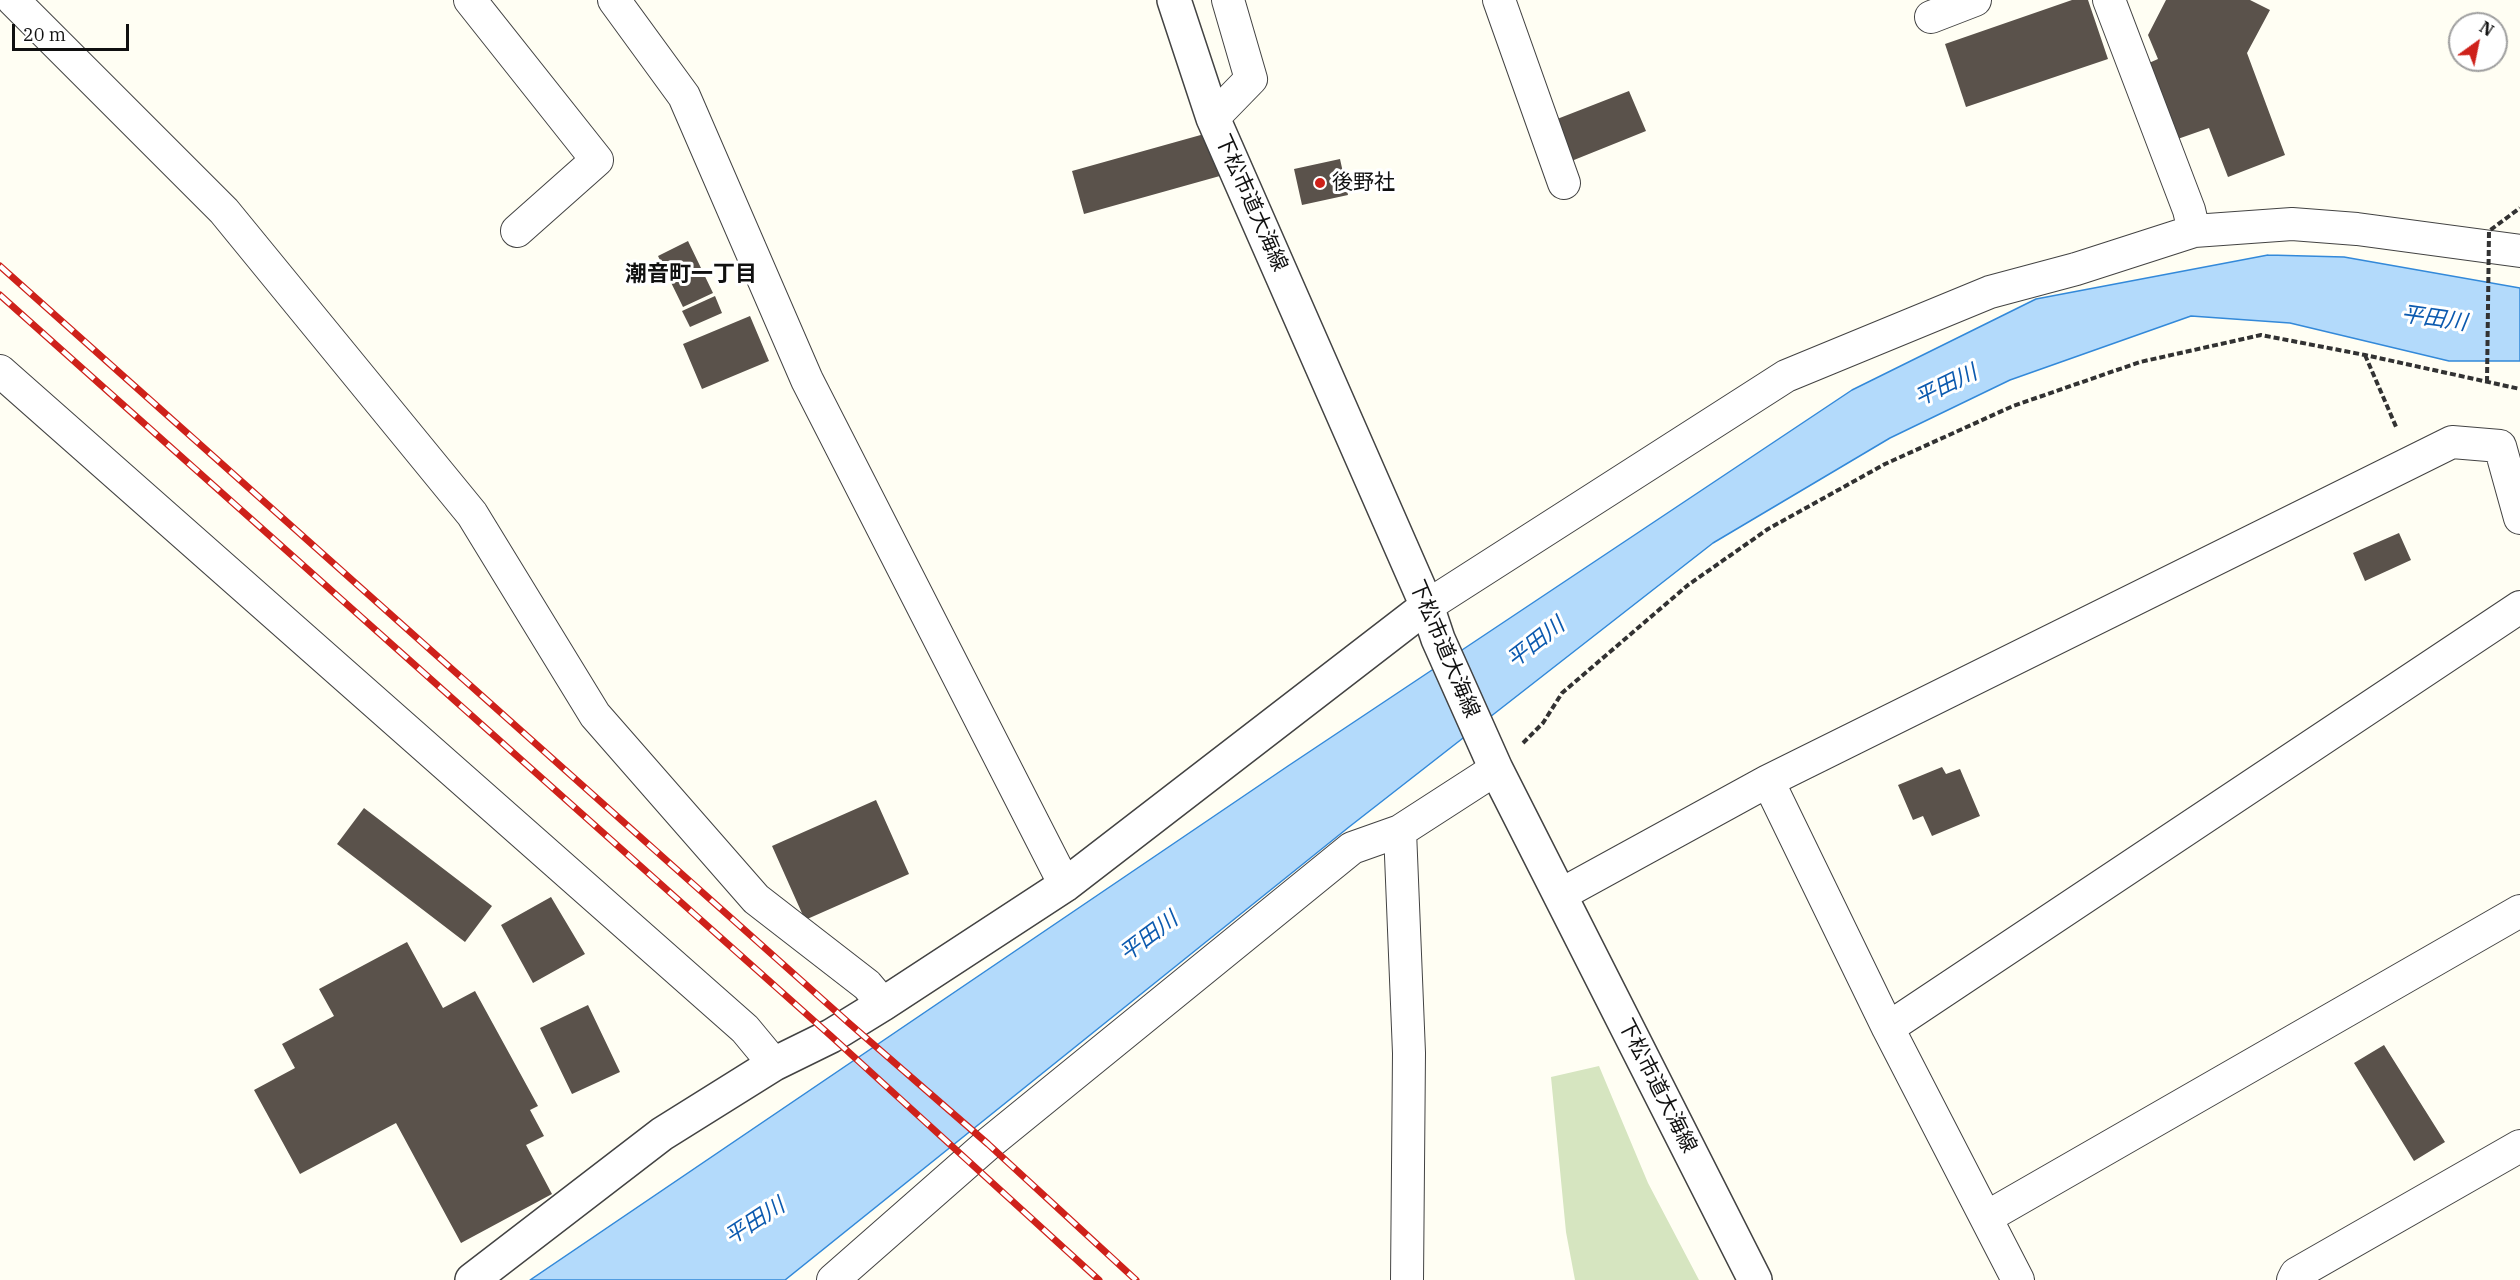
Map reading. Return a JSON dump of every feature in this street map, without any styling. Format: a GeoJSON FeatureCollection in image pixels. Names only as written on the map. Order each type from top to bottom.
{"type":"FeatureCollection","features":[{"type":"Feature","properties":{"kind":"street"},"geometry":{"type":"LineString","coordinates":[[13,0],[224,211],[472,514],[595,716],[756,899],[867,985],[883,1004]]}},
{"type":"Feature","properties":{"kind":"street"},"geometry":{"type":"LineString","coordinates":[[470,0],[597,160],[517,231]]}},
{"type":"Feature","properties":{"kind":"street"},"geometry":{"type":"LineString","coordinates":[[614,0],[684,96],[807,380],[1065,885]]}},
{"type":"Feature","properties":{"kind":"street","name":"下松市道大海線"},"geometry":{"type":"LineString","coordinates":[[1173,0],[1213,118],[1496,769],[1755,1280]]}},
{"type":"Feature","properties":{"kind":"street"},"geometry":{"type":"LineString","coordinates":[[1213,118],[1251,79],[1227,0]]}},
{"type":"Feature","properties":{"kind":"street"},"geometry":{"type":"LineString","coordinates":[[1499,0],[1564,183]]}},
{"type":"Feature","properties":{"kind":"street"},"geometry":{"type":"LineString","coordinates":[[1930,17],[1975,0]]}},
{"type":"Feature","properties":{"kind":"street"},"geometry":{"type":"LineString","coordinates":[[2109,0],[2189,210],[2194,231]]}},
{"type":"Feature","properties":{"kind":"street"},"geometry":{"type":"LineString","coordinates":[[472,1280],[662,1134],[774,1064],[831,1036],[883,1004],[1065,885],[1427,606],[1786,376],[1990,292],[2076,269],[2194,231],[2292,224],[2357,229],[2520,251]]}},
{"type":"Feature","properties":{"kind":"street"},"geometry":{"type":"LineString","coordinates":[[0,371],[736,1021],[774,1064]]}},
{"type":"Feature","properties":{"kind":"street"},"geometry":{"type":"LineString","coordinates":[[1560,895],[1768,781],[2452,442],[2500,446],[2520,518]]}},
{"type":"Feature","properties":{"kind":"street"},"geometry":{"type":"LineString","coordinates":[[1888,1028],[2520,607]]}},
{"type":"Feature","properties":{"kind":"street"},"geometry":{"type":"LineString","coordinates":[[833,1280],[988,1144],[1352,848],[1400,831],[1496,769]]}},
{"type":"Feature","properties":{"kind":"street"},"geometry":{"type":"LineString","coordinates":[[1768,781],[1888,1028],[2018,1280]]}},
{"type":"Feature","properties":{"kind":"street"},"geometry":{"type":"LineString","coordinates":[[1400,831],[1409,1053],[1407,1280]]}},
{"type":"Feature","properties":{"kind":"street"},"geometry":{"type":"LineString","coordinates":[[1987,1217],[2520,911]]}},
{"type":"Feature","properties":{"kind":"street"},"geometry":{"type":"LineString","coordinates":[[2293,1280],[2296,1275],[2520,1146]]}},
{"type":"Feature","properties":{"kind":"path"},"geometry":{"type":"LineString","coordinates":[[2487,382],[2489,231],[2520,208]]}},
{"type":"Feature","properties":{"kind":"path"},"geometry":{"type":"LineString","coordinates":[[1496,769],[1543,723],[1562,693],[1688,585],[1768,529],[1885,464],[2013,406],[2140,362],[2261,335],[2520,389]]}},
{"type":"Feature","properties":{"kind":"green space"},"geometry":{"type":"Polygon","coordinates":[[[1599,1066],[1648,1183],[1699,1280],[1575,1280],[1566,1232],[1551,1077],[1599,1066]]]}},
{"type":"Feature","properties":{"kind":"water","name":"平田川"},"geometry":{"type":"Polygon","coordinates":[[[2268,255],[2344,257],[2520,288],[2520,361],[2449,361],[2290,323],[2191,316],[2010,380],[1890,438],[1713,543],[1349,827],[785,1280],[530,1280],[1288,766],[1852,390],[2036,299],[2268,255]]]}},
{"type":"Feature","properties":{"kind":"building"},"geometry":{"type":"Polygon","coordinates":[[[2072,0],[2088,0],[2108,59],[1966,107],[1945,44],[2072,0]]]}},
{"type":"Feature","properties":{"kind":"building"},"geometry":{"type":"Polygon","coordinates":[[[2166,0],[2250,0],[2270,10],[2247,53],[2285,155],[2228,177],[2209,128],[2172,141],[2142,66],[2158,59],[2148,35],[2166,0]]]}},
{"type":"Feature","properties":{"kind":"building"},"geometry":{"type":"Polygon","coordinates":[[[1629,91],[1646,131],[1569,162],[1552,121],[1629,91]]]}},
{"type":"Feature","properties":{"kind":"building"},"geometry":{"type":"Polygon","coordinates":[[[1215,131],[1227,174],[1084,214],[1072,171],[1215,131]]]}},
{"type":"Feature","properties":{"kind":"building"},"geometry":{"type":"Polygon","coordinates":[[[1340,159],[1348,195],[1302,205],[1294,169],[1340,159]]]}},
{"type":"Feature","properties":{"kind":"building"},"geometry":{"type":"Polygon","coordinates":[[[688,241],[713,293],[683,307],[658,256],[688,241]]]}},
{"type":"Feature","properties":{"kind":"building"},"geometry":{"type":"Polygon","coordinates":[[[715,296],[722,313],[690,327],[682,311],[715,296]]]}},
{"type":"Feature","properties":{"kind":"building"},"geometry":{"type":"Polygon","coordinates":[[[750,316],[769,361],[702,389],[683,344],[750,316]]]}},
{"type":"Feature","properties":{"kind":"building"},"geometry":{"type":"Polygon","coordinates":[[[2399,533],[2411,560],[2365,581],[2353,553],[2399,533]]]}},
{"type":"Feature","properties":{"kind":"building"},"geometry":{"type":"Polygon","coordinates":[[[1942,767],[1946,774],[1960,769],[1980,816],[1932,836],[1923,816],[1913,820],[1898,785],[1942,767]]]}},
{"type":"Feature","properties":{"kind":"building"},"geometry":{"type":"Polygon","coordinates":[[[876,800],[909,874],[805,920],[772,846],[876,800]]]}},
{"type":"Feature","properties":{"kind":"building"},"geometry":{"type":"Polygon","coordinates":[[[364,808],[492,906],[465,942],[337,844],[364,808]]]}},
{"type":"Feature","properties":{"kind":"building"},"geometry":{"type":"Polygon","coordinates":[[[551,897],[585,954],[533,983],[501,925],[551,897]]]}},
{"type":"Feature","properties":{"kind":"building"},"geometry":{"type":"Polygon","coordinates":[[[407,942],[443,1008],[475,991],[538,1106],[530,1110],[544,1136],[526,1145],[552,1194],[461,1243],[396,1123],[300,1174],[254,1090],[295,1068],[282,1044],[334,1016],[319,989],[407,942]]]}},
{"type":"Feature","properties":{"kind":"building"},"geometry":{"type":"Polygon","coordinates":[[[588,1005],[620,1072],[572,1094],[540,1028],[588,1005]]]}},
{"type":"Feature","properties":{"kind":"building"},"geometry":{"type":"Polygon","coordinates":[[[2384,1045],[2445,1142],[2414,1161],[2354,1063],[2384,1045]]]}},
{"type":"Feature","properties":{"kind":"railway"},"geometry":{"type":"LineString","coordinates":[[0,266],[850,1024],[988,1144],[1136,1280]]}},
{"type":"Feature","properties":{"kind":"railway"},"geometry":{"type":"LineString","coordinates":[[0,295],[831,1036],[1099,1280]]}},
{"type":"Feature","properties":{"kind":"place","name":"後野社"},"geometry":{"type":"Point","coordinates":[1320,183]}},
{"type":"Feature","properties":{"kind":"district","name":"潮音町一丁目"},"geometry":{"type":"Point","coordinates":[691,275]}}]}
